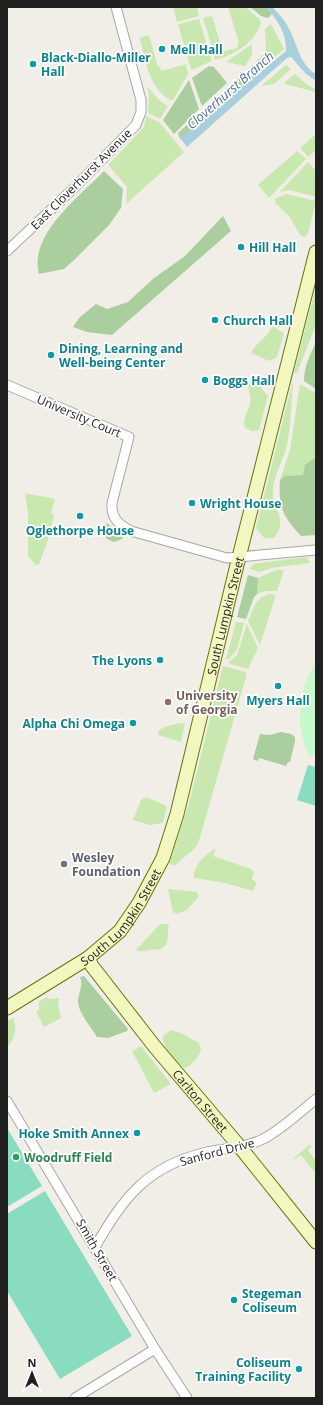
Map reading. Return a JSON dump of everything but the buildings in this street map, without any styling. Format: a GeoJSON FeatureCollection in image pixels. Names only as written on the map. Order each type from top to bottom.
{"type":"FeatureCollection","features":[{"type":"Feature","properties":{"kind":"main road","name":"South Lumpkin Street"},"geometry":{"type":"LineString","coordinates":[[7,1008],[88,958],[120,931],[164,858],[177,814],[239,558],[316,252]]}},
{"type":"Feature","properties":{"kind":"main road","name":"Carlton Street"},"geometry":{"type":"LineString","coordinates":[[88,958],[92,966],[154,1047],[240,1147],[316,1242]]}},
{"type":"Feature","properties":{"kind":"street","name":"East Cloverhurst Avenue"},"geometry":{"type":"LineString","coordinates":[[7,251],[73,189],[136,125],[141,112],[141,100],[116,7]]}},
{"type":"Feature","properties":{"kind":"street","name":"University Court"},"geometry":{"type":"LineString","coordinates":[[7,385],[129,437],[111,512],[120,524],[133,532],[188,548],[227,558],[239,558]]}},
{"type":"Feature","properties":{"kind":"street"},"geometry":{"type":"LineString","coordinates":[[239,558],[316,550]]}},
{"type":"Feature","properties":{"kind":"street","name":"Sanford Drive"},"geometry":{"type":"LineString","coordinates":[[95,1247],[122,1203],[150,1176],[186,1158],[207,1152],[240,1147],[271,1134],[316,1099]]}},
{"type":"Feature","properties":{"kind":"street","name":"Smith Street"},"geometry":{"type":"LineString","coordinates":[[7,1101],[155,1349],[187,1398]]}},
{"type":"Feature","properties":{"kind":"street"},"geometry":{"type":"LineString","coordinates":[[75,1398],[155,1349]]}},
{"type":"Feature","properties":{"kind":"green space"},"geometry":{"type":"Polygon","coordinates":[[[173,7],[197,7],[199,16],[177,22],[173,7]]]}},
{"type":"Feature","properties":{"kind":"green space"},"geometry":{"type":"Polygon","coordinates":[[[228,7],[246,7],[259,19],[261,23],[254,37],[243,47],[229,55],[215,60],[213,54],[238,48],[237,44],[239,43],[228,7]]]}},
{"type":"Feature","properties":{"kind":"green space"},"geometry":{"type":"Polygon","coordinates":[[[250,7],[266,7],[272,14],[268,18],[261,16],[250,7]]]}},
{"type":"Feature","properties":{"kind":"green space"},"geometry":{"type":"Polygon","coordinates":[[[212,16],[222,49],[213,51],[203,18],[212,16]]]}},
{"type":"Feature","properties":{"kind":"green space"},"geometry":{"type":"Polygon","coordinates":[[[199,19],[212,61],[192,70],[178,24],[199,19]]]}},
{"type":"Feature","properties":{"kind":"green space"},"geometry":{"type":"Polygon","coordinates":[[[271,24],[284,49],[248,82],[242,75],[261,57],[266,49],[265,29],[271,24]]]}},
{"type":"Feature","properties":{"kind":"green space"},"geometry":{"type":"Polygon","coordinates":[[[149,35],[158,67],[160,66],[161,71],[186,64],[188,74],[173,100],[170,100],[163,95],[157,88],[149,73],[140,38],[149,35]]]}},
{"type":"Feature","properties":{"kind":"green space"},"geometry":{"type":"Polygon","coordinates":[[[252,44],[252,55],[245,66],[226,62],[252,44]]]}},
{"type":"Feature","properties":{"kind":"green space"},"geometry":{"type":"Polygon","coordinates":[[[286,65],[291,69],[274,84],[261,86],[286,65]]]}},
{"type":"Feature","properties":{"kind":"green space"},"geometry":{"type":"Polygon","coordinates":[[[209,66],[214,67],[227,83],[202,106],[192,78],[209,66]]]}},
{"type":"Feature","properties":{"kind":"green space"},"geometry":{"type":"Polygon","coordinates":[[[295,74],[309,86],[316,89],[316,92],[285,84],[286,81],[295,74]]]}},
{"type":"Feature","properties":{"kind":"green space"},"geometry":{"type":"Polygon","coordinates":[[[239,78],[245,86],[180,139],[178,133],[239,78]]]}},
{"type":"Feature","properties":{"kind":"green space"},"geometry":{"type":"Polygon","coordinates":[[[189,80],[199,109],[174,134],[163,120],[189,80]]]}},
{"type":"Feature","properties":{"kind":"green space"},"geometry":{"type":"Polygon","coordinates":[[[147,86],[160,101],[168,106],[160,119],[148,113],[149,94],[147,86]]]}},
{"type":"Feature","properties":{"kind":"green space"},"geometry":{"type":"Polygon","coordinates":[[[146,116],[159,122],[184,152],[126,204],[127,187],[108,165],[144,127],[146,116]]]}},
{"type":"Feature","properties":{"kind":"green space"},"geometry":{"type":"Polygon","coordinates":[[[316,134],[316,150],[308,157],[300,148],[316,134]]]}},
{"type":"Feature","properties":{"kind":"green space"},"geometry":{"type":"Polygon","coordinates":[[[297,151],[306,159],[269,198],[258,185],[297,151]]]}},
{"type":"Feature","properties":{"kind":"green space"},"geometry":{"type":"Polygon","coordinates":[[[308,162],[316,171],[316,197],[289,190],[280,192],[308,162]]]}},
{"type":"Feature","properties":{"kind":"green space"},"geometry":{"type":"Polygon","coordinates":[[[104,171],[123,189],[121,208],[109,225],[64,269],[39,274],[38,259],[41,245],[48,231],[70,204],[104,171]]]}},
{"type":"Feature","properties":{"kind":"green space"},"geometry":{"type":"Polygon","coordinates":[[[286,194],[316,201],[308,234],[304,237],[300,235],[289,216],[276,204],[275,199],[286,194]]]}},
{"type":"Feature","properties":{"kind":"green space"},"geometry":{"type":"Polygon","coordinates":[[[223,216],[231,231],[112,335],[87,332],[73,327],[79,318],[96,304],[107,309],[128,302],[154,278],[185,256],[223,216]]]}},
{"type":"Feature","properties":{"kind":"green space"},"geometry":{"type":"Polygon","coordinates":[[[316,286],[316,325],[297,373],[294,373],[316,286]]]}},
{"type":"Feature","properties":{"kind":"green space"},"geometry":{"type":"Polygon","coordinates":[[[272,326],[284,333],[277,357],[269,361],[251,353],[272,326]]]}},
{"type":"Feature","properties":{"kind":"green space"},"geometry":{"type":"Polygon","coordinates":[[[316,342],[316,389],[304,381],[304,376],[306,366],[316,342]]]}},
{"type":"Feature","properties":{"kind":"green space"},"geometry":{"type":"Polygon","coordinates":[[[249,382],[259,385],[268,396],[259,430],[252,431],[245,428],[244,424],[251,401],[248,388],[249,382]]]}},
{"type":"Feature","properties":{"kind":"green space"},"geometry":{"type":"Polygon","coordinates":[[[292,384],[287,445],[273,486],[275,505],[279,515],[280,525],[274,538],[264,538],[256,528],[292,384]]]}},
{"type":"Feature","properties":{"kind":"green space"},"geometry":{"type":"Polygon","coordinates":[[[300,384],[314,392],[316,396],[316,457],[303,475],[286,476],[280,480],[290,450],[300,384]]]}},
{"type":"Feature","properties":{"kind":"green space"},"geometry":{"type":"Polygon","coordinates":[[[316,457],[316,535],[301,536],[290,523],[283,511],[280,498],[280,480],[285,476],[303,475],[305,465],[316,457]]]}},
{"type":"Feature","properties":{"kind":"green space"},"geometry":{"type":"Polygon","coordinates":[[[25,493],[55,499],[51,513],[54,516],[47,543],[39,564],[36,565],[28,556],[28,513],[25,493]]]}},
{"type":"Feature","properties":{"kind":"green space"},"geometry":{"type":"Polygon","coordinates":[[[107,523],[123,536],[122,539],[114,542],[107,539],[103,531],[107,523]]]}},
{"type":"Feature","properties":{"kind":"green space"},"geometry":{"type":"Polygon","coordinates":[[[307,557],[310,563],[271,568],[259,572],[250,569],[253,564],[307,557]]]}},
{"type":"Feature","properties":{"kind":"green space"},"geometry":{"type":"Polygon","coordinates":[[[276,570],[284,570],[277,591],[266,591],[257,594],[258,578],[276,570]]]}},
{"type":"Feature","properties":{"kind":"green space"},"geometry":{"type":"Polygon","coordinates":[[[248,575],[258,578],[257,594],[254,597],[246,619],[237,617],[248,575]]]}},
{"type":"Feature","properties":{"kind":"green space"},"geometry":{"type":"Polygon","coordinates":[[[269,594],[276,595],[260,645],[248,621],[253,608],[258,601],[269,594]]]}},
{"type":"Feature","properties":{"kind":"green space"},"geometry":{"type":"Polygon","coordinates":[[[236,622],[244,623],[237,650],[229,659],[226,659],[236,622]]]}},
{"type":"Feature","properties":{"kind":"green space"},"geometry":{"type":"Polygon","coordinates":[[[247,624],[258,648],[248,669],[230,664],[229,662],[237,655],[247,624]]]}},
{"type":"Feature","properties":{"kind":"green space"},"geometry":{"type":"Polygon","coordinates":[[[316,663],[316,753],[309,756],[302,732],[300,708],[305,685],[316,663]]]}},
{"type":"Feature","properties":{"kind":"green space"},"geometry":{"type":"Polygon","coordinates":[[[223,666],[246,672],[246,677],[198,844],[174,866],[170,864],[170,862],[189,803],[223,666]]]}},
{"type":"Feature","properties":{"kind":"green space"},"geometry":{"type":"Polygon","coordinates":[[[185,723],[181,742],[158,735],[159,730],[168,726],[185,723]]]}},
{"type":"Feature","properties":{"kind":"green space"},"geometry":{"type":"Polygon","coordinates":[[[281,732],[291,734],[295,737],[290,762],[288,762],[286,766],[259,758],[258,761],[253,759],[260,734],[270,735],[281,732]]]}},
{"type":"Feature","properties":{"kind":"green space"},"geometry":{"type":"Polygon","coordinates":[[[308,765],[316,767],[316,806],[297,800],[308,765]]]}},
{"type":"Feature","properties":{"kind":"green space"},"geometry":{"type":"Polygon","coordinates":[[[146,797],[167,806],[163,823],[150,825],[133,820],[141,800],[146,797]]]}},
{"type":"Feature","properties":{"kind":"green space"},"geometry":{"type":"Polygon","coordinates":[[[216,848],[213,856],[251,869],[254,872],[252,879],[257,883],[253,891],[225,883],[194,878],[194,873],[198,864],[204,857],[216,848]]]}},
{"type":"Feature","properties":{"kind":"green space"},"geometry":{"type":"Polygon","coordinates":[[[168,889],[197,892],[199,896],[187,910],[177,914],[173,912],[168,889]]]}},
{"type":"Feature","properties":{"kind":"green space"},"geometry":{"type":"Polygon","coordinates":[[[160,924],[169,924],[168,939],[165,946],[158,949],[142,951],[136,950],[160,924]]]}},
{"type":"Feature","properties":{"kind":"green space"},"geometry":{"type":"Polygon","coordinates":[[[84,976],[128,1029],[127,1031],[108,1038],[97,1037],[83,1016],[79,1007],[78,999],[81,986],[80,977],[84,976]]]}},
{"type":"Feature","properties":{"kind":"green space"},"geometry":{"type":"Polygon","coordinates":[[[47,997],[49,999],[59,999],[58,1006],[61,1018],[44,1027],[36,1012],[39,1009],[39,1001],[47,997]]]}},
{"type":"Feature","properties":{"kind":"green space"},"geometry":{"type":"Polygon","coordinates":[[[13,1018],[15,1030],[12,1041],[7,1047],[7,1021],[13,1018]]]}},
{"type":"Feature","properties":{"kind":"green space"},"geometry":{"type":"Polygon","coordinates":[[[171,1030],[183,1034],[199,1043],[201,1050],[200,1053],[186,1068],[170,1055],[163,1040],[163,1036],[171,1030]]]}},
{"type":"Feature","properties":{"kind":"green space"},"geometry":{"type":"Polygon","coordinates":[[[141,1046],[171,1084],[154,1093],[132,1051],[141,1046]]]}},
{"type":"Feature","properties":{"kind":"green space","name":"Woodruff Field"},"geometry":{"type":"Polygon","coordinates":[[[7,1128],[42,1186],[7,1207],[7,1128]]]}},
{"type":"Feature","properties":{"kind":"green space"},"geometry":{"type":"Polygon","coordinates":[[[309,1145],[312,1146],[308,1150],[316,1161],[316,1174],[301,1155],[295,1159],[294,1158],[309,1145]]]}},
{"type":"Feature","properties":{"kind":"green space"},"geometry":{"type":"Polygon","coordinates":[[[45,1191],[132,1336],[60,1379],[7,1291],[7,1214],[45,1191]]]}},
{"type":"Feature","properties":{"kind":"water"},"geometry":{"type":"Polygon","coordinates":[[[266,7],[272,7],[286,23],[302,60],[310,70],[316,74],[316,81],[306,74],[291,57],[287,58],[187,147],[180,138],[286,51],[283,33],[274,17],[266,7]]]}},
{"type":"Feature","properties":{"kind":"place","name":"Mell Hall"},"geometry":{"type":"Point","coordinates":[162,49]}},
{"type":"Feature","properties":{"kind":"place","name":"Black-Diallo-Miller Hall"},"geometry":{"type":"Point","coordinates":[33,64]}},
{"type":"Feature","properties":{"kind":"place","name":"Hill Hall"},"geometry":{"type":"Point","coordinates":[241,247]}},
{"type":"Feature","properties":{"kind":"place","name":"Church Hall"},"geometry":{"type":"Point","coordinates":[215,320]}},
{"type":"Feature","properties":{"kind":"place","name":"Dining, Learning and Well-being Center"},"geometry":{"type":"Point","coordinates":[51,355]}},
{"type":"Feature","properties":{"kind":"place","name":"Boggs Hall"},"geometry":{"type":"Point","coordinates":[205,380]}},
{"type":"Feature","properties":{"kind":"place","name":"Wright House"},"geometry":{"type":"Point","coordinates":[192,503]}},
{"type":"Feature","properties":{"kind":"place","name":"Oglethorpe House"},"geometry":{"type":"Point","coordinates":[80,516]}},
{"type":"Feature","properties":{"kind":"place","name":"The Lyons"},"geometry":{"type":"Point","coordinates":[160,660]}},
{"type":"Feature","properties":{"kind":"place","name":"Myers Hall"},"geometry":{"type":"Point","coordinates":[278,686]}},
{"type":"Feature","properties":{"kind":"place","name":"University of Georgia"},"geometry":{"type":"Point","coordinates":[168,702]}},
{"type":"Feature","properties":{"kind":"place","name":"Alpha Chi Omega"},"geometry":{"type":"Point","coordinates":[133,723]}},
{"type":"Feature","properties":{"kind":"place","name":"Wesley Foundation"},"geometry":{"type":"Point","coordinates":[64,864]}},
{"type":"Feature","properties":{"kind":"place","name":"Hoke Smith Annex"},"geometry":{"type":"Point","coordinates":[137,1133]}},
{"type":"Feature","properties":{"kind":"place","name":"Woodruff Field"},"geometry":{"type":"Point","coordinates":[16,1157]}},
{"type":"Feature","properties":{"kind":"place","name":"Stegeman Coliseum"},"geometry":{"type":"Point","coordinates":[234,1300]}},
{"type":"Feature","properties":{"kind":"place","name":"Coliseum Training Facility"},"geometry":{"type":"Point","coordinates":[299,1369]}},
{"type":"Feature","properties":{"kind":"water label","name":"Cloverhurst Branch"},"geometry":{"type":"Point","coordinates":[230,90]}}]}
